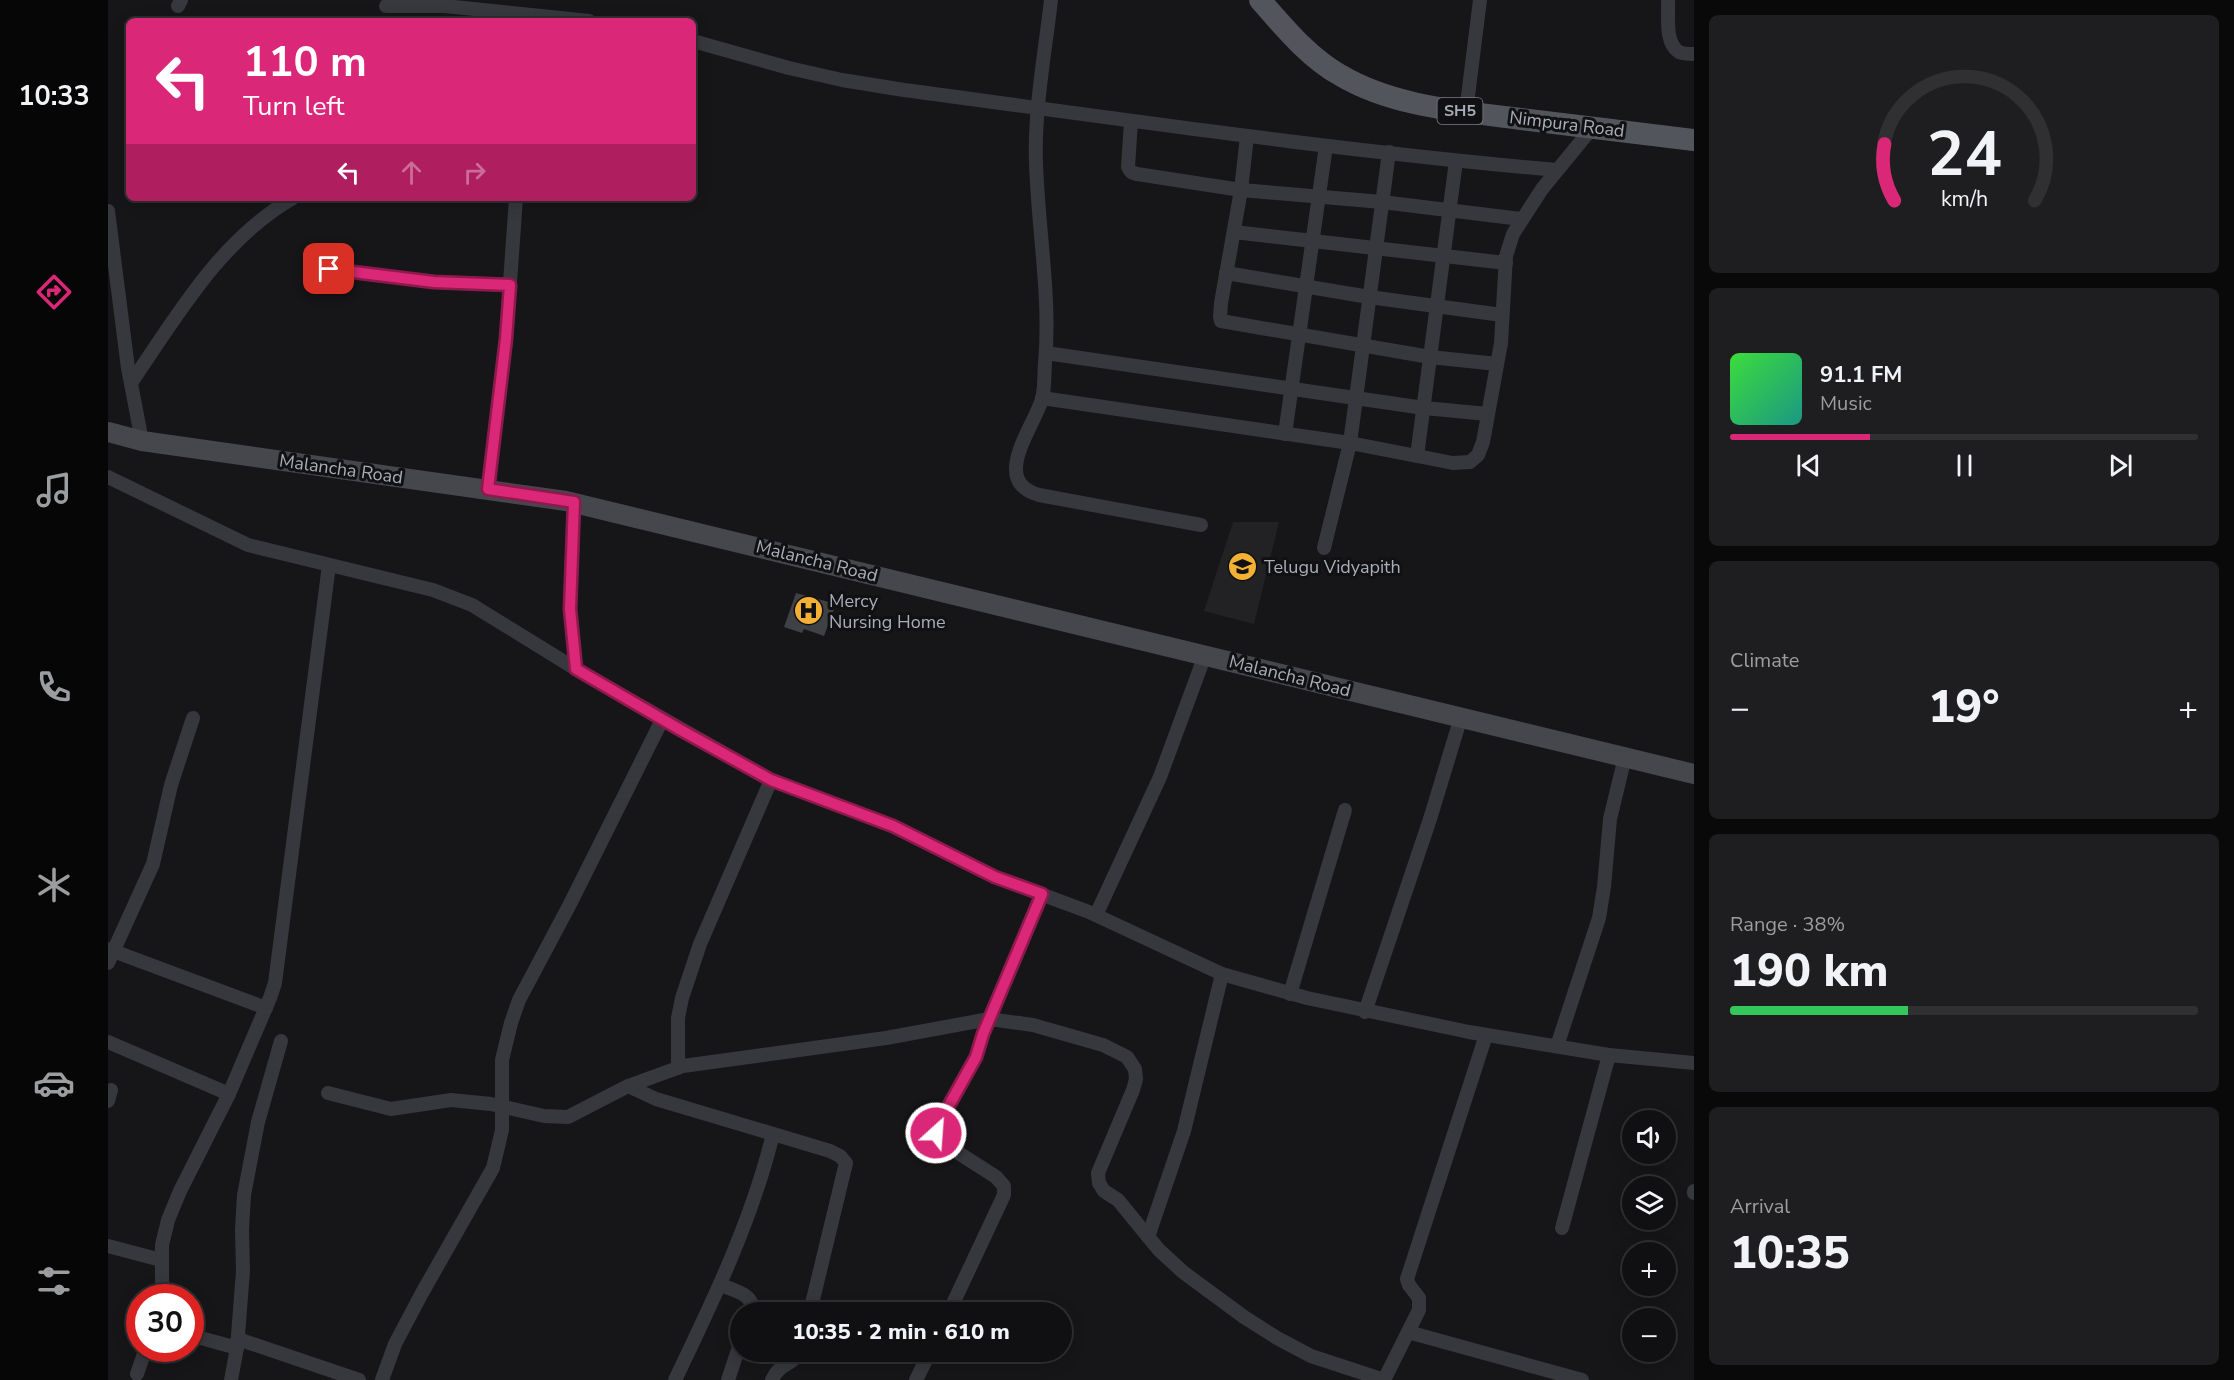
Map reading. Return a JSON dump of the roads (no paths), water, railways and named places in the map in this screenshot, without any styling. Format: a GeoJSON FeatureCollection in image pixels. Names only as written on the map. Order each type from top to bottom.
{"type":"FeatureCollection","features":[{"type":"Feature","properties":{"kind":"main road","name":"Nimpura Road"},"geometry":{"type":"LineString","coordinates":[[1260,0],[1297,41],[1338,75],[1392,98],[1466,112],[1694,141]]}},
{"type":"Feature","properties":{"kind":"street"},"geometry":{"type":"LineString","coordinates":[[1051,0],[1035,160],[1043,252],[1046,352],[1042,398],[1017,458],[1016,474],[1021,486],[1027,491],[1201,525]]}},
{"type":"Feature","properties":{"kind":"street"},"geometry":{"type":"LineString","coordinates":[[1466,112],[1480,0]]}},
{"type":"Feature","properties":{"kind":"street"},"geometry":{"type":"LineString","coordinates":[[1668,0],[1669,36],[1680,52],[1694,54]]}},
{"type":"Feature","properties":{"kind":"street"},"geometry":{"type":"LineString","coordinates":[[386,6],[445,6],[560,18]]}},
{"type":"Feature","properties":{"kind":"street"},"geometry":{"type":"LineString","coordinates":[[696,42],[842,80],[1131,122],[1456,161],[1557,170]]}},
{"type":"Feature","properties":{"kind":"street"},"geometry":{"type":"LineString","coordinates":[[1131,122],[1127,162],[1131,172],[1241,190],[1382,202],[1521,219]]}},
{"type":"Feature","properties":{"kind":"street"},"geometry":{"type":"LineString","coordinates":[[1042,398],[1350,443],[1453,463],[1470,462],[1478,454],[1483,442],[1497,364],[1506,263],[1513,234],[1521,219],[1557,170],[1592,128]]}},
{"type":"Feature","properties":{"kind":"street"},"geometry":{"type":"LineString","coordinates":[[1247,136],[1221,321],[1430,357],[1497,364]]}},
{"type":"Feature","properties":{"kind":"street"},"geometry":{"type":"LineString","coordinates":[[1285,434],[1326,146]]}},
{"type":"Feature","properties":{"kind":"street"},"geometry":{"type":"LineString","coordinates":[[1324,548],[1350,443],[1389,152]]}},
{"type":"Feature","properties":{"kind":"street"},"geometry":{"type":"LineString","coordinates":[[1418,456],[1456,161]]}},
{"type":"Feature","properties":{"kind":"street"},"geometry":{"type":"LineString","coordinates":[[131,383],[203,279],[257,222],[288,201]]}},
{"type":"Feature","properties":{"kind":"street"},"geometry":{"type":"LineString","coordinates":[[488,489],[506,339],[516,201]]}},
{"type":"Feature","properties":{"kind":"street"},"geometry":{"type":"LineString","coordinates":[[108,211],[131,383],[142,441]]}},
{"type":"Feature","properties":{"kind":"street"},"geometry":{"type":"LineString","coordinates":[[1234,232],[1506,263]]}},
{"type":"Feature","properties":{"kind":"street"},"geometry":{"type":"LineString","coordinates":[[329,269],[434,282],[510,285]]}},
{"type":"Feature","properties":{"kind":"street"},"geometry":{"type":"LineString","coordinates":[[1226,273],[1370,297],[1502,315]]}},
{"type":"Feature","properties":{"kind":"street"},"geometry":{"type":"LineString","coordinates":[[1046,352],[1424,408],[1488,414]]}},
{"type":"Feature","properties":{"kind":"street","name":"Malancha Road"},"geometry":{"type":"LineString","coordinates":[[108,432],[142,441],[574,502],[1694,774]]}},
{"type":"Feature","properties":{"kind":"street"},"geometry":{"type":"LineString","coordinates":[[108,477],[248,545],[433,590],[463,601],[662,720],[771,780],[893,826],[995,877],[1096,915],[1222,974],[1290,994],[1365,1012],[1486,1035],[1609,1055],[1694,1063]]}},
{"type":"Feature","properties":{"kind":"street"},"geometry":{"type":"LineString","coordinates":[[574,502],[570,609],[576,669]]}},
{"type":"Feature","properties":{"kind":"street"},"geometry":{"type":"LineString","coordinates":[[162,1284],[162,1245],[168,1220],[180,1191],[229,1094],[275,983],[329,565]]}},
{"type":"Feature","properties":{"kind":"street"},"geometry":{"type":"LineString","coordinates":[[1096,915],[1160,777],[1205,655]]}},
{"type":"Feature","properties":{"kind":"street"},"geometry":{"type":"LineString","coordinates":[[1365,1012],[1461,717]]}},
{"type":"Feature","properties":{"kind":"street"},"geometry":{"type":"LineString","coordinates":[[193,718],[171,785],[153,864],[110,954],[266,1008]]}},
{"type":"Feature","properties":{"kind":"street"},"geometry":{"type":"LineString","coordinates":[[382,1380],[395,1344],[493,1168],[502,1130],[502,1060],[510,1023],[519,1000],[662,720]]}},
{"type":"Feature","properties":{"kind":"street"},"geometry":{"type":"LineString","coordinates":[[1557,1046],[1599,918],[1610,819],[1616,786],[1625,757]]}},
{"type":"Feature","properties":{"kind":"street"},"geometry":{"type":"LineString","coordinates":[[678,1068],[678,1018],[682,998],[700,944],[771,780]]}},
{"type":"Feature","properties":{"kind":"street"},"geometry":{"type":"LineString","coordinates":[[1290,994],[1345,810]]}},
{"type":"Feature","properties":{"kind":"street"},"geometry":{"type":"LineString","coordinates":[[954,1302],[1004,1195],[1004,1186],[996,1177],[940,1141],[936,1133],[938,1125],[976,1057],[989,1019],[1042,894]]}},
{"type":"Feature","properties":{"kind":"street"},"geometry":{"type":"LineString","coordinates":[[1148,1237],[1184,1131],[1222,974]]}},
{"type":"Feature","properties":{"kind":"street"},"geometry":{"type":"LineString","coordinates":[[328,1092],[376,1107],[391,1109],[451,1100],[503,1107],[544,1116],[568,1117],[628,1086],[678,1068],[886,1038],[989,1019],[1033,1025],[1103,1045],[1127,1058],[1135,1069],[1136,1079],[1133,1090],[1098,1173],[1099,1184],[1104,1191],[1118,1200],[1159,1250],[1183,1272],[1277,1338],[1311,1356],[1384,1380],[1420,1303],[1407,1279],[1486,1035]]}},
{"type":"Feature","properties":{"kind":"street"},"geometry":{"type":"LineString","coordinates":[[231,1380],[238,1343],[243,1271],[244,1195],[258,1122],[281,1041]]}},
{"type":"Feature","properties":{"kind":"street"},"geometry":{"type":"LineString","coordinates":[[108,1042],[229,1094]]}},
{"type":"Feature","properties":{"kind":"street"},"geometry":{"type":"LineString","coordinates":[[1562,1228],[1609,1055]]}},
{"type":"Feature","properties":{"kind":"street"},"geometry":{"type":"LineString","coordinates":[[628,1086],[656,1099],[830,1152],[840,1156],[846,1163],[812,1302]]}},
{"type":"Feature","properties":{"kind":"street"},"geometry":{"type":"LineString","coordinates":[[675,1380],[720,1285],[766,1163],[773,1134]]}},
{"type":"Feature","properties":{"kind":"street"},"geometry":{"type":"LineString","coordinates":[[108,1246],[162,1260]]}},
{"type":"Feature","properties":{"kind":"street"},"geometry":{"type":"LineString","coordinates":[[720,1285],[745,1295],[752,1302]]}},
{"type":"Feature","properties":{"kind":"street"},"geometry":{"type":"LineString","coordinates":[[1408,1332],[1582,1380]]}},
{"type":"Feature","properties":{"kind":"street"},"geometry":{"type":"LineString","coordinates":[[204,1337],[238,1343],[359,1380]]}},
{"type":"Feature","properties":{"kind":"street"},"geometry":{"type":"LineString","coordinates":[[137,1374],[141,1362]]}},
{"type":"Feature","properties":{"kind":"street"},"geometry":{"type":"LineString","coordinates":[[728,1380],[734,1362]]}},
{"type":"Feature","properties":{"kind":"street"},"geometry":{"type":"LineString","coordinates":[[772,1380],[779,1367],[790,1362]]}},
{"type":"Feature","properties":{"kind":"street"},"geometry":{"type":"LineString","coordinates":[[915,1380],[925,1362]]}},
{"type":"Feature","properties":{"kind":"place","name":"Telugu Vidyapith"},"geometry":{"type":"Point","coordinates":[1243,567]}},
{"type":"Feature","properties":{"kind":"place","name":"Mercy Nursing Home"},"geometry":{"type":"Point","coordinates":[808,611]}}]}
